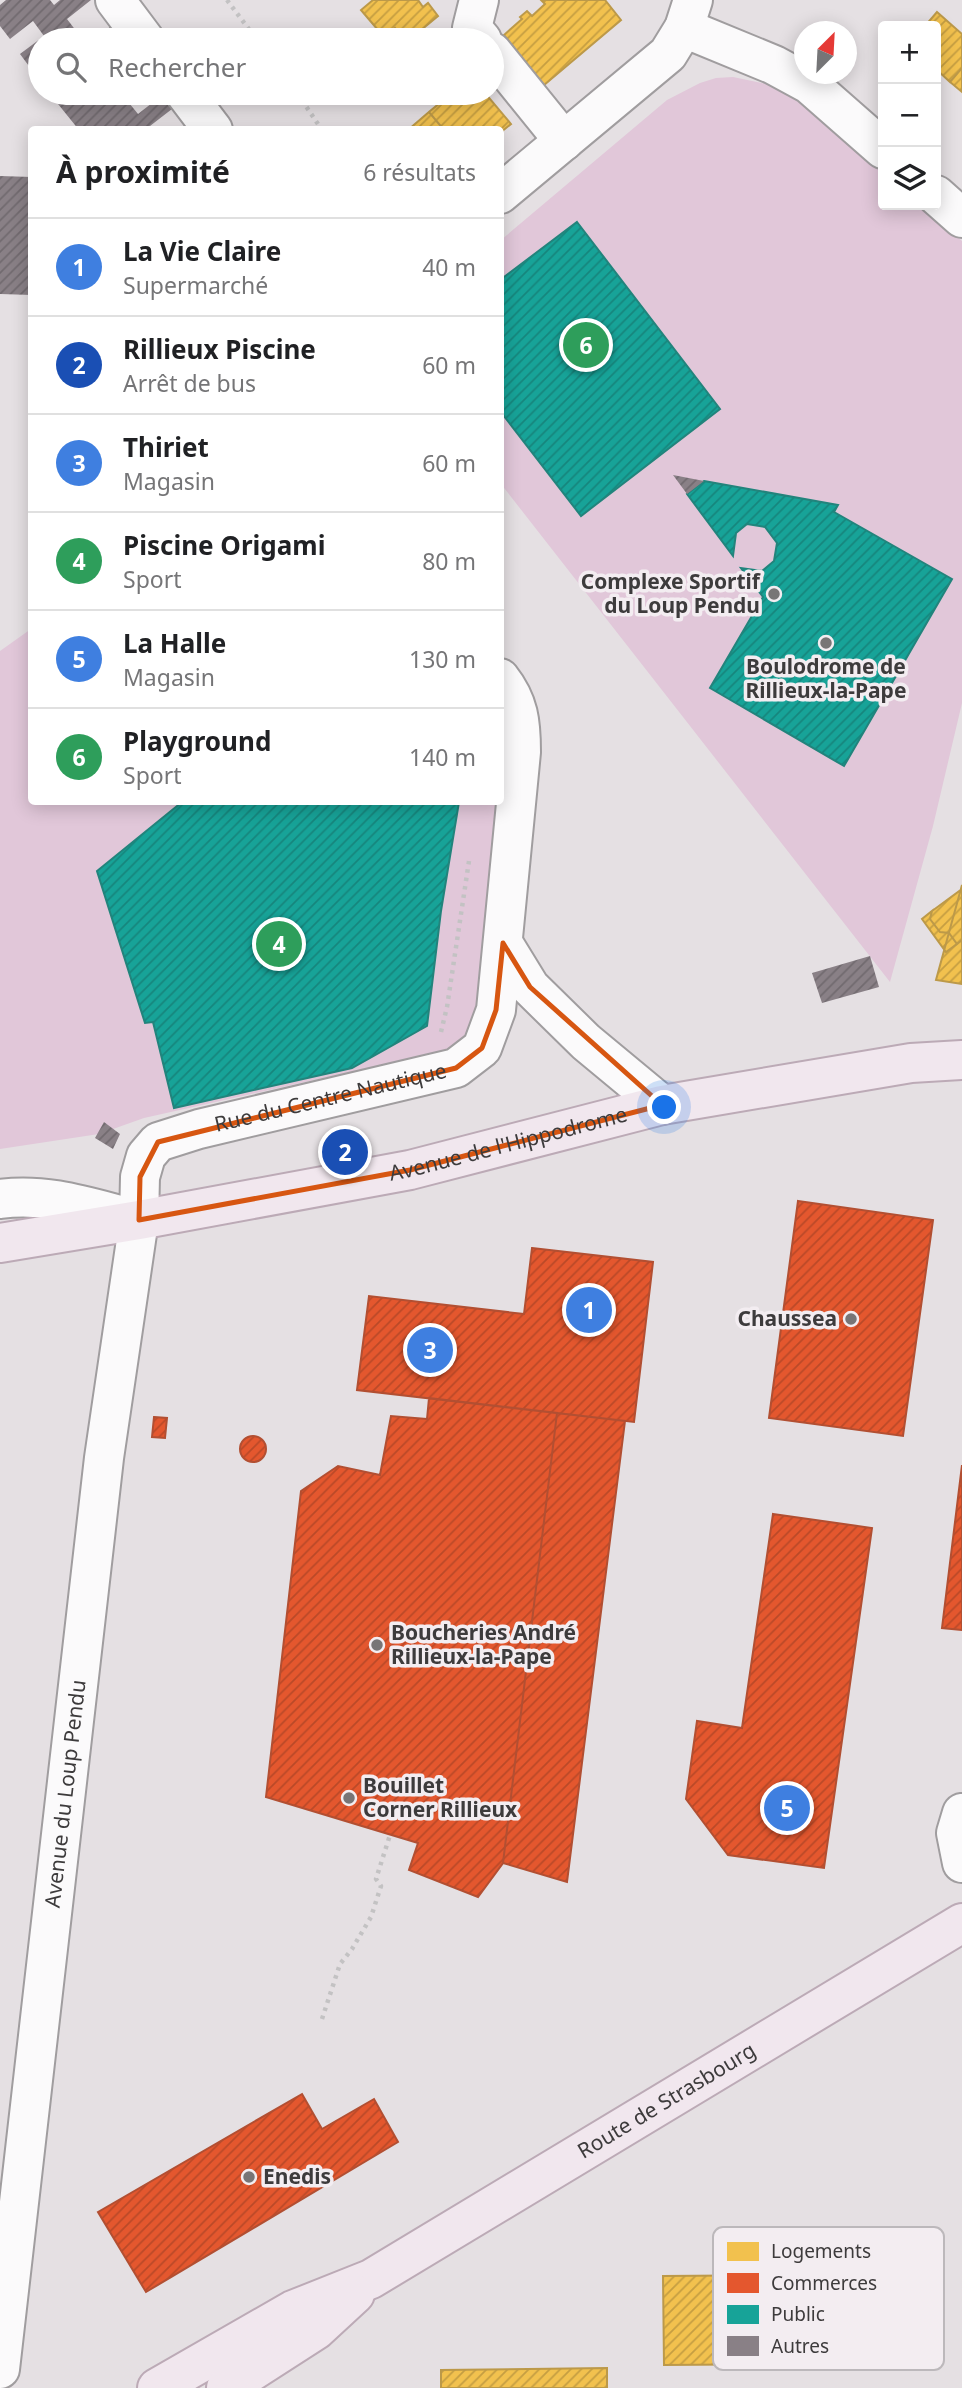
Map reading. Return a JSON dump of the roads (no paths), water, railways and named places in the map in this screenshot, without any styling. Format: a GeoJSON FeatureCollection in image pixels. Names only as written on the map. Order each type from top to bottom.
{"type":"FeatureCollection","features":[{"type":"Feature","properties":{"kind":"main road","name":"Avenue de l'Hippodrome"},"geometry":{"type":"LineString","coordinates":[[0,1243],[139,1203],[410,1170],[662,1105],[911,1063],[962,1060]]}},
{"type":"Feature","properties":{"kind":"main road","name":"Route de Strasbourg"},"geometry":{"type":"LineString","coordinates":[[158,2388],[293,2310],[372,2278],[962,1923]]}},
{"type":"Feature","properties":{"kind":"main road","name":"Route de Strasbourg"},"geometry":{"type":"LineString","coordinates":[[226,2388],[316,2330],[372,2278]]}},
{"type":"Feature","properties":{"kind":"street"},"geometry":{"type":"LineString","coordinates":[[115,0],[136,28]]}},
{"type":"Feature","properties":{"kind":"street"},"geometry":{"type":"LineString","coordinates":[[472,28],[479,0]]}},
{"type":"Feature","properties":{"kind":"street"},"geometry":{"type":"LineString","coordinates":[[504,191],[668,54],[688,14],[808,84],[881,147]]}},
{"type":"Feature","properties":{"kind":"street"},"geometry":{"type":"LineString","coordinates":[[504,67],[564,141]]}},
{"type":"Feature","properties":{"kind":"street"},"geometry":{"type":"LineString","coordinates":[[194,105],[211,126]]}},
{"type":"Feature","properties":{"kind":"street"},"geometry":{"type":"LineString","coordinates":[[941,199],[962,218]]}},
{"type":"Feature","properties":{"kind":"street","name":"Rue du Centre Nautique"},"geometry":{"type":"LineString","coordinates":[[139,1203],[146,1156],[158,1142],[199,1129],[457,1068],[482,1048],[496,1010],[521,752],[520,717],[504,686]]}},
{"type":"Feature","properties":{"kind":"street"},"geometry":{"type":"LineString","coordinates":[[503,943],[530,987],[586,1042],[662,1105]]}},
{"type":"Feature","properties":{"kind":"street","name":"Avenue de l'Hippodrome"},"geometry":{"type":"LineString","coordinates":[[0,1199],[53,1198],[139,1203]]}},
{"type":"Feature","properties":{"kind":"street","name":"Avenue du Loup Pendu"},"geometry":{"type":"LineString","coordinates":[[0,2369],[104,1458],[139,1203]]}},
{"type":"Feature","properties":{"kind":"street"},"geometry":{"type":"LineString","coordinates":[[962,1813],[956,1833],[962,1863]]}},
{"type":"Feature","properties":{"kind":"place","name":"Playground"},"geometry":{"type":"Point","coordinates":[586,345]}},
{"type":"Feature","properties":{"kind":"place","name":"Complexe Sportif du Loup Pendu"},"geometry":{"type":"Point","coordinates":[774,594]}},
{"type":"Feature","properties":{"kind":"place","name":"Boulodrome de Rillieux-la-Pape"},"geometry":{"type":"Point","coordinates":[826,643]}},
{"type":"Feature","properties":{"kind":"place","name":"Piscine Origami"},"geometry":{"type":"Point","coordinates":[279,944]}},
{"type":"Feature","properties":{"kind":"place","name":"Rillieux Piscine"},"geometry":{"type":"Point","coordinates":[345,1152]}},
{"type":"Feature","properties":{"kind":"place","name":"La Vie Claire"},"geometry":{"type":"Point","coordinates":[589,1310]}},
{"type":"Feature","properties":{"kind":"place","name":"Chaussea"},"geometry":{"type":"Point","coordinates":[851,1319]}},
{"type":"Feature","properties":{"kind":"place","name":"Thiriet"},"geometry":{"type":"Point","coordinates":[430,1350]}},
{"type":"Feature","properties":{"kind":"place","name":"Boucheries André Rillieux-la-Pape"},"geometry":{"type":"Point","coordinates":[377,1645]}},
{"type":"Feature","properties":{"kind":"place","name":"Bouillet Corner Rillieux"},"geometry":{"type":"Point","coordinates":[349,1798]}},
{"type":"Feature","properties":{"kind":"place","name":"La Halle"},"geometry":{"type":"Point","coordinates":[787,1808]}},
{"type":"Feature","properties":{"kind":"place","name":"Enedis"},"geometry":{"type":"Point","coordinates":[249,2177]}}]}
